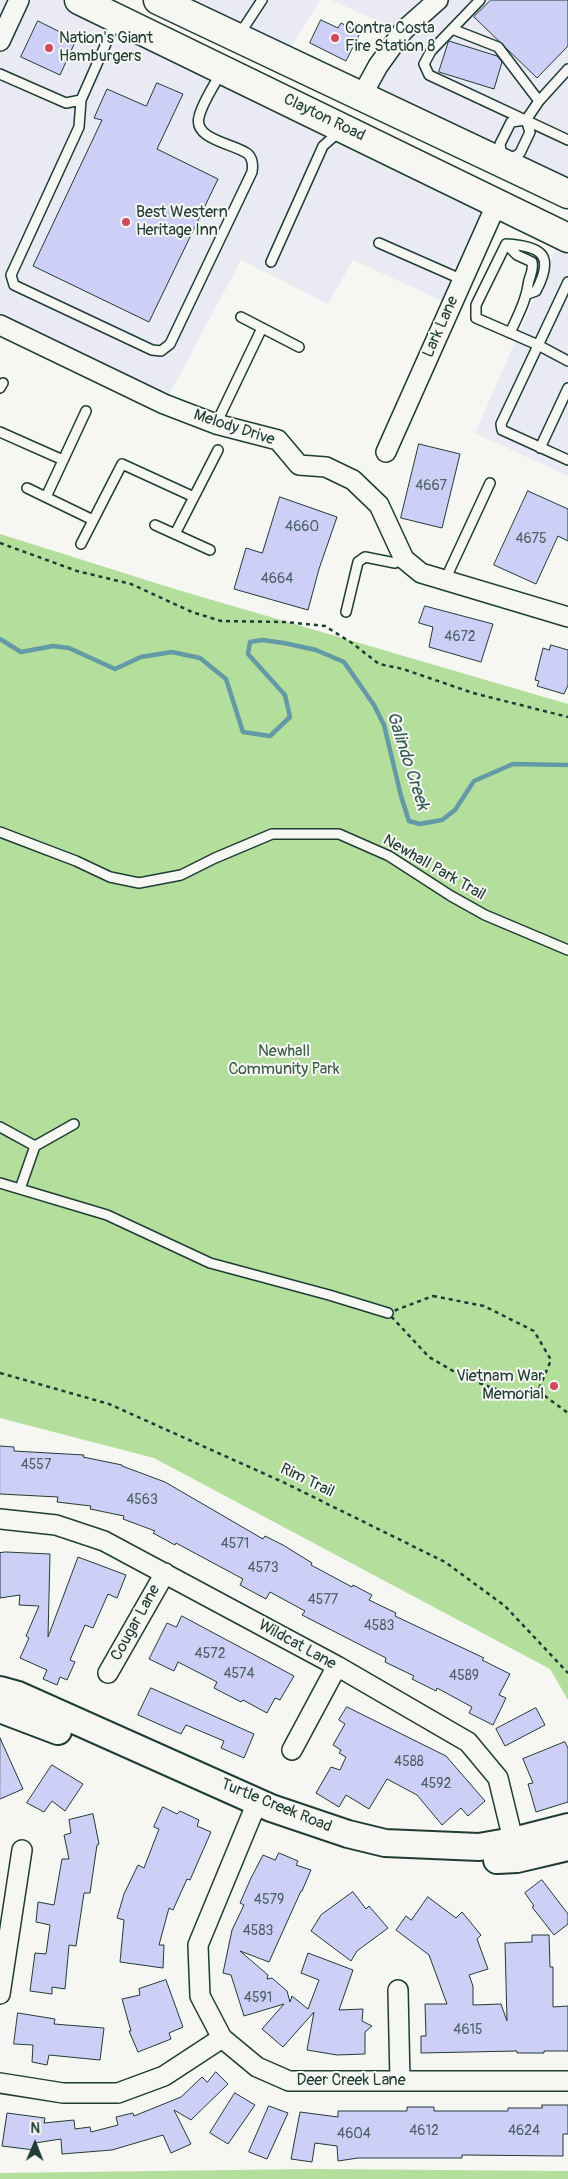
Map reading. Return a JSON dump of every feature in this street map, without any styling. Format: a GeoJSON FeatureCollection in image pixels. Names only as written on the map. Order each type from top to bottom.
{"type":"FeatureCollection","features":[{"type":"Feature","properties":{"kind":"main road","name":"Clayton Road"},"geometry":{"type":"LineString","coordinates":[[79,0],[568,238]]}},
{"type":"Feature","properties":{"kind":"main road"},"geometry":{"type":"LineString","coordinates":[[158,0],[568,194]]}},
{"type":"Feature","properties":{"kind":"main road"},"geometry":{"type":"LineString","coordinates":[[344,128],[361,97]]}},
{"type":"Feature","properties":{"kind":"main road"},"geometry":{"type":"LineString","coordinates":[[452,181],[486,178],[496,174],[503,164]]}},
{"type":"Feature","properties":{"kind":"street"},"geometry":{"type":"LineString","coordinates":[[0,41],[19,0]]}},
{"type":"Feature","properties":{"kind":"street"},"geometry":{"type":"LineString","coordinates":[[361,97],[378,66],[403,32],[438,0]]}},
{"type":"Feature","properties":{"kind":"street","name":"Lark Lane"},"geometry":{"type":"LineString","coordinates":[[386,452],[497,203]]}},
{"type":"Feature","properties":{"kind":"street","name":"Melody Drive"},"geometry":{"type":"LineString","coordinates":[[0,325],[164,404],[216,424],[278,440],[299,465],[326,467],[353,480],[379,505],[404,559],[421,573],[568,617]]}},
{"type":"Feature","properties":{"kind":"street","name":"Wildcat Lane"},"geometry":{"type":"LineString","coordinates":[[0,1519],[56,1525],[104,1541],[337,1666],[468,1742],[498,1778],[515,1850]]}},
{"type":"Feature","properties":{"kind":"street","name":"Cougar Lane"},"geometry":{"type":"LineString","coordinates":[[108,1673],[165,1573]]}},
{"type":"Feature","properties":{"kind":"street"},"geometry":{"type":"LineString","coordinates":[[292,1750],[337,1666]]}},
{"type":"Feature","properties":{"kind":"street","name":"Turtle Creek Road"},"geometry":{"type":"LineString","coordinates":[[0,1690],[18,1695],[322,1843],[394,1859],[444,1862],[515,1850],[568,1847]]}},
{"type":"Feature","properties":{"kind":"street","name":"Turtle Creek Road"},"geometry":{"type":"LineString","coordinates":[[0,1709],[255,1809]]}},
{"type":"Feature","properties":{"kind":"street","name":"Deer Creek Lane"},"geometry":{"type":"LineString","coordinates":[[255,1809],[198,1945],[200,1996],[222,2038],[256,2067],[289,2081],[568,2081]]}},
{"type":"Feature","properties":{"kind":"street","name":"Turtle Creek Road"},"geometry":{"type":"LineString","coordinates":[[515,1850],[568,1827]]}},
{"type":"Feature","properties":{"kind":"street"},"geometry":{"type":"LineString","coordinates":[[0,1994],[22,1850]]}},
{"type":"Feature","properties":{"kind":"street"},"geometry":{"type":"LineString","coordinates":[[398,1990],[400,2081]]}},
{"type":"Feature","properties":{"kind":"street"},"geometry":{"type":"LineString","coordinates":[[0,2083],[63,2093],[118,2093],[164,2076],[222,2038]]}},
{"type":"Feature","properties":{"kind":"lane"},"geometry":{"type":"LineString","coordinates":[[238,38],[262,0]]}},
{"type":"Feature","properties":{"kind":"lane"},"geometry":{"type":"LineString","coordinates":[[480,0],[431,51],[424,64],[429,75],[568,140]]}},
{"type":"Feature","properties":{"kind":"lane"},"geometry":{"type":"LineString","coordinates":[[117,18],[81,100],[79,127],[11,275],[14,285],[152,350],[161,350],[170,344],[252,172],[253,163],[248,154],[206,135],[199,126],[198,118],[223,69]]}},
{"type":"Feature","properties":{"kind":"lane"},"geometry":{"type":"LineString","coordinates":[[452,29],[498,47],[539,101]]}},
{"type":"Feature","properties":{"kind":"lane"},"geometry":{"type":"LineString","coordinates":[[526,120],[530,132],[520,153],[503,164],[500,144],[511,122],[526,120],[539,101],[568,69]]}},
{"type":"Feature","properties":{"kind":"lane"},"geometry":{"type":"LineString","coordinates":[[0,74],[66,103],[81,100]]}},
{"type":"Feature","properties":{"kind":"lane"},"geometry":{"type":"LineString","coordinates":[[271,262],[323,146],[344,128]]}},
{"type":"Feature","properties":{"kind":"lane"},"geometry":{"type":"LineString","coordinates":[[379,243],[463,280]]}},
{"type":"Feature","properties":{"kind":"lane"},"geometry":{"type":"LineString","coordinates":[[506,244],[523,245],[540,253],[546,261],[546,270],[536,291],[528,294]]}},
{"type":"Feature","properties":{"kind":"lane"},"geometry":{"type":"LineString","coordinates":[[506,244],[517,255],[532,262],[533,271],[528,284],[528,294],[510,333]]}},
{"type":"Feature","properties":{"kind":"lane"},"geometry":{"type":"LineString","coordinates":[[506,244],[476,305],[476,318],[568,361]]}},
{"type":"Feature","properties":{"kind":"lane"},"geometry":{"type":"LineString","coordinates":[[568,282],[501,424],[502,430],[568,460]]}},
{"type":"Feature","properties":{"kind":"lane"},"geometry":{"type":"LineString","coordinates":[[241,317],[300,347]]}},
{"type":"Feature","properties":{"kind":"lane"},"geometry":{"type":"LineString","coordinates":[[216,424],[262,328]]}},
{"type":"Feature","properties":{"kind":"lane"},"geometry":{"type":"LineString","coordinates":[[540,448],[568,388]]}},
{"type":"Feature","properties":{"kind":"lane"},"geometry":{"type":"LineString","coordinates":[[46,497],[86,411]]}},
{"type":"Feature","properties":{"kind":"lane"},"geometry":{"type":"LineString","coordinates":[[0,432],[63,460]]}},
{"type":"Feature","properties":{"kind":"lane"},"geometry":{"type":"LineString","coordinates":[[175,534],[218,450]]}},
{"type":"Feature","properties":{"kind":"lane"},"geometry":{"type":"LineString","coordinates":[[81,544],[122,464],[194,497]]}},
{"type":"Feature","properties":{"kind":"lane"},"geometry":{"type":"LineString","coordinates":[[445,580],[490,483]]}},
{"type":"Feature","properties":{"kind":"lane"},"geometry":{"type":"LineString","coordinates":[[27,488],[93,520]]}},
{"type":"Feature","properties":{"kind":"lane"},"geometry":{"type":"LineString","coordinates":[[155,525],[210,550]]}},
{"type":"Feature","properties":{"kind":"lane"},"geometry":{"type":"LineString","coordinates":[[346,612],[358,562],[364,557],[395,563],[404,559]]}},
{"type":"Feature","properties":{"kind":"lane","name":"Newhall Park Trail"},"geometry":{"type":"LineString","coordinates":[[0,832],[76,861],[110,877],[139,883],[181,876],[215,858],[272,834],[339,834],[389,856],[451,896],[485,915],[568,950]]}},
{"type":"Feature","properties":{"kind":"lane"},"geometry":{"type":"LineString","coordinates":[[20,1190],[35,1146],[74,1124]]}},
{"type":"Feature","properties":{"kind":"lane"},"geometry":{"type":"LineString","coordinates":[[0,1127],[35,1146]]}},
{"type":"Feature","properties":{"kind":"lane"},"geometry":{"type":"LineString","coordinates":[[0,1183],[107,1215],[210,1263],[388,1313]]}},
{"type":"Feature","properties":{"kind":"path"},"geometry":{"type":"LineString","coordinates":[[0,542],[77,571],[131,584],[192,612],[221,622],[286,622],[324,626],[352,643],[379,664],[473,693],[568,717]]}},
{"type":"Feature","properties":{"kind":"path"},"geometry":{"type":"LineString","coordinates":[[538,1391],[551,1360],[534,1331],[484,1306],[433,1296],[388,1313],[429,1357],[465,1378],[510,1394],[538,1391],[568,1413]]}},
{"type":"Feature","properties":{"kind":"path","name":"Rim Trail"},"geometry":{"type":"LineString","coordinates":[[0,1373],[109,1404],[285,1483],[445,1562],[505,1606],[568,1673]]}},
{"type":"Feature","properties":{"kind":"shaded area"},"geometry":{"type":"Polygon","coordinates":[[[0,0],[79,0],[497,203],[451,305],[353,260],[328,304],[241,260],[164,404],[0,325],[0,0]]]}},
{"type":"Feature","properties":{"kind":"shaded area"},"geometry":{"type":"Polygon","coordinates":[[[158,0],[320,0],[284,59],[158,0]]]}},
{"type":"Feature","properties":{"kind":"shaded area"},"geometry":{"type":"Polygon","coordinates":[[[331,0],[568,0],[568,194],[361,97],[403,32],[331,0]]]}},
{"type":"Feature","properties":{"kind":"shaded area"},"geometry":{"type":"Polygon","coordinates":[[[562,235],[568,238],[568,476],[475,433],[562,235]]]}},
{"type":"Feature","properties":{"kind":"green space","name":"Newhall Community Park"},"geometry":{"type":"Polygon","coordinates":[[[0,534],[178,590],[568,704],[568,1700],[550,1669],[154,1458],[0,1418],[0,534]]]}},
{"type":"Feature","properties":{"kind":"green space"},"geometry":{"type":"Polygon","coordinates":[[[312,2169],[568,2171],[568,2179],[0,2179],[0,2173],[312,2169]]]}},
{"type":"Feature","properties":{"kind":"building"},"geometry":{"type":"Polygon","coordinates":[[[491,0],[568,0],[568,46],[537,78],[474,17],[491,0]]]}},
{"type":"Feature","properties":{"kind":"building","name":"Contra Costa Fire Station 8"},"geometry":{"type":"Polygon","coordinates":[[[321,20],[338,28],[341,23],[360,33],[346,61],[310,43],[321,20]]]}},
{"type":"Feature","properties":{"kind":"building","name":"Nation's Giant Hamburgers"},"geometry":{"type":"Polygon","coordinates":[[[38,21],[76,40],[60,75],[21,57],[38,21]]]}},
{"type":"Feature","properties":{"kind":"building"},"geometry":{"type":"Polygon","coordinates":[[[449,41],[497,56],[502,62],[494,89],[439,72],[449,41]]]}},
{"type":"Feature","properties":{"kind":"building","name":"Best Western Heritage Inn"},"geometry":{"type":"Polygon","coordinates":[[[157,83],[183,94],[157,149],[218,179],[149,322],[33,266],[102,120],[94,118],[107,89],[146,106],[157,83]]]}},
{"type":"Feature","properties":{"kind":"building"},"geometry":{"type":"Polygon","coordinates":[[[419,444],[460,454],[442,528],[401,518],[419,444]]]}},
{"type":"Feature","properties":{"kind":"building"},"geometry":{"type":"Polygon","coordinates":[[[528,491],[568,509],[568,541],[558,536],[536,584],[494,565],[528,491]]]}},
{"type":"Feature","properties":{"kind":"building"},"geometry":{"type":"Polygon","coordinates":[[[280,497],[337,517],[319,569],[308,610],[234,589],[246,548],[262,553],[280,497]]]}},
{"type":"Feature","properties":{"kind":"building"},"geometry":{"type":"Polygon","coordinates":[[[425,606],[493,624],[481,662],[429,647],[433,627],[419,623],[425,606]]]}},
{"type":"Feature","properties":{"kind":"building"},"geometry":{"type":"Polygon","coordinates":[[[551,645],[568,650],[568,685],[564,694],[537,686],[539,681],[535,680],[543,648],[549,650],[551,645]]]}},
{"type":"Feature","properties":{"kind":"building"},"geometry":{"type":"Polygon","coordinates":[[[0,1446],[14,1447],[14,1451],[84,1455],[83,1457],[122,1465],[165,1482],[263,1539],[265,1536],[283,1545],[312,1563],[311,1565],[352,1587],[353,1585],[372,1595],[369,1600],[396,1613],[395,1616],[484,1658],[482,1660],[510,1674],[499,1695],[506,1698],[493,1725],[469,1713],[472,1707],[437,1688],[436,1691],[412,1679],[414,1676],[385,1662],[386,1658],[302,1615],[305,1611],[270,1592],[266,1599],[240,1585],[243,1579],[176,1543],[175,1545],[153,1533],[155,1531],[123,1519],[124,1516],[90,1509],[91,1506],[57,1502],[58,1497],[0,1494],[0,1446]]]}},
{"type":"Feature","properties":{"kind":"building"},"geometry":{"type":"Polygon","coordinates":[[[0,1553],[50,1554],[48,1637],[78,1557],[126,1575],[117,1598],[108,1594],[93,1628],[85,1625],[70,1660],[75,1662],[67,1680],[60,1677],[57,1685],[43,1679],[47,1670],[20,1658],[29,1638],[26,1636],[39,1606],[19,1605],[20,1595],[0,1598],[0,1553]]]}},
{"type":"Feature","properties":{"kind":"building"},"geometry":{"type":"Polygon","coordinates":[[[182,1616],[294,1676],[280,1700],[275,1698],[267,1713],[243,1700],[241,1702],[214,1688],[217,1682],[178,1662],[174,1671],[149,1659],[167,1623],[176,1627],[182,1616]]]}},
{"type":"Feature","properties":{"kind":"building"},"geometry":{"type":"Polygon","coordinates":[[[151,1688],[254,1734],[244,1758],[221,1748],[224,1741],[186,1725],[181,1734],[138,1715],[151,1688]]]}},
{"type":"Feature","properties":{"kind":"building"},"geometry":{"type":"Polygon","coordinates":[[[347,1707],[446,1756],[485,1801],[468,1816],[461,1808],[442,1825],[417,1795],[387,1779],[369,1809],[346,1795],[339,1807],[316,1793],[331,1767],[340,1770],[346,1757],[339,1753],[341,1750],[333,1745],[345,1724],[339,1720],[347,1707]]]}},
{"type":"Feature","properties":{"kind":"building"},"geometry":{"type":"Polygon","coordinates":[[[536,1708],[545,1725],[505,1746],[496,1729],[536,1708]]]}},
{"type":"Feature","properties":{"kind":"building"},"geometry":{"type":"Polygon","coordinates":[[[0,1738],[23,1789],[0,1799],[0,1738]]]}},
{"type":"Feature","properties":{"kind":"building"},"geometry":{"type":"Polygon","coordinates":[[[565,1742],[568,1748],[568,1802],[536,1812],[528,1784],[533,1783],[523,1759],[565,1742]]]}},
{"type":"Feature","properties":{"kind":"building"},"geometry":{"type":"Polygon","coordinates":[[[52,1765],[83,1784],[65,1811],[52,1801],[44,1812],[27,1803],[52,1765]]]}},
{"type":"Feature","properties":{"kind":"building"},"geometry":{"type":"Polygon","coordinates":[[[163,1807],[177,1814],[180,1811],[199,1820],[197,1826],[211,1832],[190,1880],[187,1879],[173,1910],[169,1908],[159,1945],[164,1945],[163,1968],[120,1962],[124,1920],[117,1918],[124,1894],[138,1865],[144,1868],[159,1829],[154,1827],[163,1807]]]}},
{"type":"Feature","properties":{"kind":"building"},"geometry":{"type":"Polygon","coordinates":[[[93,1814],[99,1844],[97,1845],[90,1893],[84,1893],[76,1946],[69,1945],[65,1989],[52,1987],[52,1994],[30,1991],[35,1953],[46,1954],[50,1925],[36,1922],[38,1902],[54,1905],[62,1859],[69,1859],[64,1835],[71,1833],[69,1820],[93,1814]]]}},
{"type":"Feature","properties":{"kind":"building"},"geometry":{"type":"Polygon","coordinates":[[[279,1853],[298,1861],[296,1865],[311,1870],[269,1962],[240,1951],[268,1975],[267,1979],[272,1978],[287,1991],[290,2002],[292,1996],[308,2009],[319,1980],[301,1973],[308,1953],[353,1970],[339,2010],[363,2009],[362,2021],[372,2026],[365,2032],[365,2054],[337,2055],[307,2050],[314,2012],[283,2047],[262,2029],[284,2004],[244,2016],[231,1975],[223,1973],[232,1930],[244,1905],[240,1903],[251,1878],[263,1855],[275,1860],[279,1853]]]}},
{"type":"Feature","properties":{"kind":"building"},"geometry":{"type":"Polygon","coordinates":[[[542,1880],[568,1914],[568,1924],[554,1935],[532,1907],[534,1906],[525,1893],[542,1880]]]}},
{"type":"Feature","properties":{"kind":"building"},"geometry":{"type":"Polygon","coordinates":[[[353,1892],[366,1909],[369,1906],[388,1928],[357,1951],[351,1961],[311,1931],[321,1915],[353,1892]]]}},
{"type":"Feature","properties":{"kind":"building"},"geometry":{"type":"Polygon","coordinates":[[[428,1897],[456,1918],[462,1912],[481,1935],[477,1939],[488,1969],[469,1975],[473,1986],[473,2005],[501,2004],[507,2021],[505,1943],[532,1942],[532,1935],[549,1935],[550,1967],[553,1967],[553,2007],[568,2006],[568,2051],[544,2051],[544,2053],[517,2053],[517,2051],[421,2053],[421,2036],[426,2036],[425,2004],[447,2004],[429,1955],[396,1930],[406,1916],[411,1920],[428,1897]]]}},
{"type":"Feature","properties":{"kind":"building"},"geometry":{"type":"Polygon","coordinates":[[[166,1980],[183,2027],[169,2033],[171,2039],[138,2052],[129,2031],[131,2031],[122,1999],[140,1995],[139,1989],[166,1980]]]}},
{"type":"Feature","properties":{"kind":"building"},"geometry":{"type":"Polygon","coordinates":[[[18,2013],[55,2019],[54,2024],[104,2028],[100,2060],[49,2055],[47,2065],[32,2062],[33,2045],[14,2044],[18,2013]]]}},
{"type":"Feature","properties":{"kind":"building"},"geometry":{"type":"Polygon","coordinates":[[[216,2072],[228,2084],[191,2120],[174,2110],[191,2144],[171,2153],[163,2135],[112,2150],[62,2154],[61,2139],[35,2143],[34,2150],[2,2146],[7,2113],[45,2118],[44,2123],[74,2120],[75,2129],[90,2127],[91,2132],[118,2125],[116,2117],[133,2113],[134,2116],[181,2097],[202,2077],[207,2082],[216,2072]]]}},
{"type":"Feature","properties":{"kind":"building"},"geometry":{"type":"Polygon","coordinates":[[[235,2093],[255,2105],[228,2144],[210,2133],[235,2093]]]}},
{"type":"Feature","properties":{"kind":"building"},"geometry":{"type":"Polygon","coordinates":[[[542,2105],[568,2105],[568,2134],[563,2134],[563,2156],[462,2155],[462,2158],[358,2158],[338,2161],[337,2146],[315,2143],[312,2162],[291,2159],[300,2112],[338,2117],[338,2111],[407,2111],[407,2107],[434,2107],[434,2111],[508,2111],[508,2108],[542,2108],[542,2105]]]}},
{"type":"Feature","properties":{"kind":"building"},"geometry":{"type":"Polygon","coordinates":[[[269,2106],[288,2113],[267,2159],[249,2152],[269,2106]]]}},
{"type":"Feature","properties":{"kind":"waterway","name":"Galindo Creek"},"geometry":{"type":"LineString","coordinates":[[0,639],[21,652],[53,646],[69,648],[115,669],[141,657],[172,652],[200,658],[226,679],[243,732],[270,736],[290,717],[285,695],[248,654],[250,642],[262,640],[284,643],[316,650],[344,662],[374,705],[384,725],[409,821],[420,824],[442,820],[455,810],[474,781],[513,764],[568,765]]}},
{"type":"Feature","properties":{"kind":"place","name":"Contra Costa Fire Station 8"},"geometry":{"type":"Point","coordinates":[335,38]}},
{"type":"Feature","properties":{"kind":"place","name":"Nation's Giant Hamburgers"},"geometry":{"type":"Point","coordinates":[49,48]}},
{"type":"Feature","properties":{"kind":"place","name":"Best Western Heritage Inn"},"geometry":{"type":"Point","coordinates":[126,222]}},
{"type":"Feature","properties":{"kind":"place","name":"Vietnam War Memorial"},"geometry":{"type":"Point","coordinates":[554,1386]}}]}
